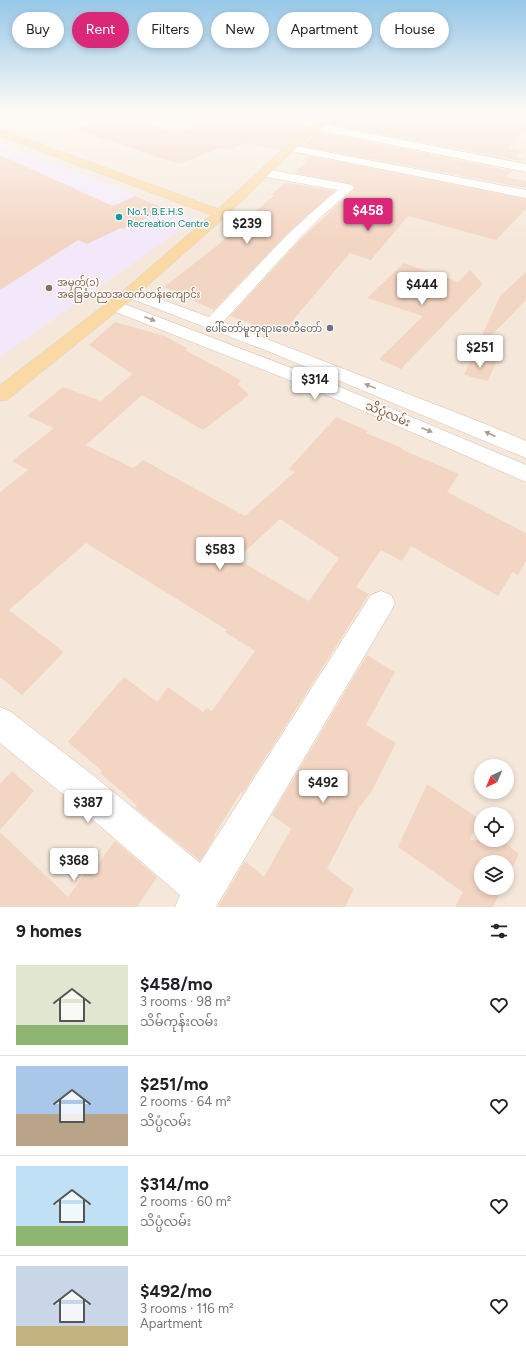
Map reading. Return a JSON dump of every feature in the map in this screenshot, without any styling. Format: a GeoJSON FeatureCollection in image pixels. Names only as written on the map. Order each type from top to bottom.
{"type":"FeatureCollection","features":[{"type":"Feature","properties":{"kind":"main road"},"geometry":{"type":"LineString","coordinates":[[63,155],[220,214]]}},
{"type":"Feature","properties":{"kind":"main road"},"geometry":{"type":"LineString","coordinates":[[0,395],[130,293],[220,214],[283,155]]}},
{"type":"Feature","properties":{"kind":"street"},"geometry":{"type":"LineString","coordinates":[[328,155],[526,194]]}},
{"type":"Feature","properties":{"kind":"street"},"geometry":{"type":"LineString","coordinates":[[464,155],[526,168]]}},
{"type":"Feature","properties":{"kind":"street"},"geometry":{"type":"LineString","coordinates":[[212,324],[268,265],[292,237],[316,213],[348,188],[265,173]]}},
{"type":"Feature","properties":{"kind":"street","name":"သိပ္ပံလမ်း"},"geometry":{"type":"LineString","coordinates":[[130,293],[481,430],[526,450]]}},
{"type":"Feature","properties":{"kind":"street","name":"သိပ္ပံလမ်း"},"geometry":{"type":"LineString","coordinates":[[114,305],[253,358],[470,448],[526,474]]}},
{"type":"Feature","properties":{"kind":"street"},"geometry":{"type":"LineString","coordinates":[[0,723],[82,788],[199,899],[381,603]]}},
{"type":"Feature","properties":{"kind":"shaded area"},"geometry":{"type":"Polygon","coordinates":[[[0,155],[526,155],[526,907],[0,907],[0,155]]]}},
{"type":"Feature","properties":{"kind":"shaded area","name":"အမှတ်(၁) အခြေခံပညာအထက်တန်းကျောင်း"},"geometry":{"type":"Polygon","coordinates":[[[0,155],[36,155],[196,219],[0,357],[0,155]]]}},
{"type":"Feature","properties":{"kind":"building"},"geometry":{"type":"Polygon","coordinates":[[[0,155],[113,206],[135,196],[166,209],[87,244],[78,240],[0,290],[0,155]]]}},
{"type":"Feature","properties":{"kind":"building"},"geometry":{"type":"Polygon","coordinates":[[[153,155],[201,155],[179,164],[153,155]]]}},
{"type":"Feature","properties":{"kind":"building"},"geometry":{"type":"Polygon","coordinates":[[[352,155],[434,155],[512,171],[505,177],[526,181],[526,188],[352,155]]]}},
{"type":"Feature","properties":{"kind":"building"},"geometry":{"type":"Polygon","coordinates":[[[492,155],[518,155],[516,157],[524,159],[521,161],[492,155]]]}},
{"type":"Feature","properties":{"kind":"building"},"geometry":{"type":"Polygon","coordinates":[[[310,156],[526,199],[526,209],[496,240],[408,216],[371,260],[350,253],[288,326],[279,334],[230,316],[299,241],[355,188],[352,184],[294,173],[308,161],[305,160],[310,156]]]}},
{"type":"Feature","properties":{"kind":"building"},"geometry":{"type":"Polygon","coordinates":[[[284,182],[335,191],[287,234],[214,310],[164,287],[218,245],[275,195],[271,195],[285,183],[284,182]]]}},
{"type":"Feature","properties":{"kind":"building"},"geometry":{"type":"Polygon","coordinates":[[[404,263],[458,282],[470,270],[483,284],[401,369],[379,359],[423,316],[367,298],[404,263]]]}},
{"type":"Feature","properties":{"kind":"building"},"geometry":{"type":"Polygon","coordinates":[[[526,272],[526,300],[481,346],[478,344],[500,296],[526,272]]]}},
{"type":"Feature","properties":{"kind":"building"},"geometry":{"type":"Polygon","coordinates":[[[115,322],[165,336],[188,349],[185,350],[241,380],[238,384],[249,395],[203,430],[142,395],[86,445],[133,468],[143,460],[245,516],[295,472],[289,469],[336,417],[368,431],[366,433],[459,474],[447,492],[526,533],[526,561],[518,575],[513,572],[498,596],[411,546],[402,561],[381,550],[356,587],[369,594],[243,793],[241,792],[214,835],[215,837],[200,861],[135,808],[137,805],[100,773],[102,771],[68,742],[124,677],[157,702],[168,687],[203,712],[207,708],[212,711],[255,651],[225,632],[227,630],[86,543],[9,610],[64,652],[22,695],[0,677],[0,492],[28,470],[12,461],[54,428],[27,416],[63,387],[101,401],[132,374],[89,345],[115,322]],[[280,519],[237,559],[309,601],[339,558],[280,519]]]}},
{"type":"Feature","properties":{"kind":"building"},"geometry":{"type":"Polygon","coordinates":[[[473,356],[496,362],[488,381],[464,375],[473,356]]]}},
{"type":"Feature","properties":{"kind":"building"},"geometry":{"type":"Polygon","coordinates":[[[367,655],[395,672],[366,725],[396,743],[372,791],[358,809],[327,869],[354,889],[345,907],[218,907],[245,861],[264,877],[291,829],[272,815],[367,655]]]}},
{"type":"Feature","properties":{"kind":"building"},"geometry":{"type":"Polygon","coordinates":[[[12,771],[34,791],[0,830],[0,784],[12,771]]]}},
{"type":"Feature","properties":{"kind":"building"},"geometry":{"type":"Polygon","coordinates":[[[427,784],[474,815],[474,829],[470,840],[474,840],[474,847],[510,847],[519,854],[514,864],[514,855],[474,855],[474,895],[499,895],[493,907],[455,907],[463,892],[398,847],[427,784]]]}},
{"type":"Feature","properties":{"kind":"building"},"geometry":{"type":"Polygon","coordinates":[[[0,832],[68,897],[94,861],[98,864],[115,841],[157,877],[137,907],[0,907],[0,832]]]}},
{"type":"Feature","properties":{"kind":"place","name":"No.1, B.E.H.S Recreation Centre"},"geometry":{"type":"Point","coordinates":[119,217]}},
{"type":"Feature","properties":{"kind":"place","name":"အမှတ်(၁) အခြေခံပညာအထက်တန်းကျောင်း"},"geometry":{"type":"Point","coordinates":[49,288]}},
{"type":"Feature","properties":{"kind":"place","name":"ပေါ်တော်မူဘုရားစေတီတော်"},"geometry":{"type":"Point","coordinates":[330,328]}}]}
